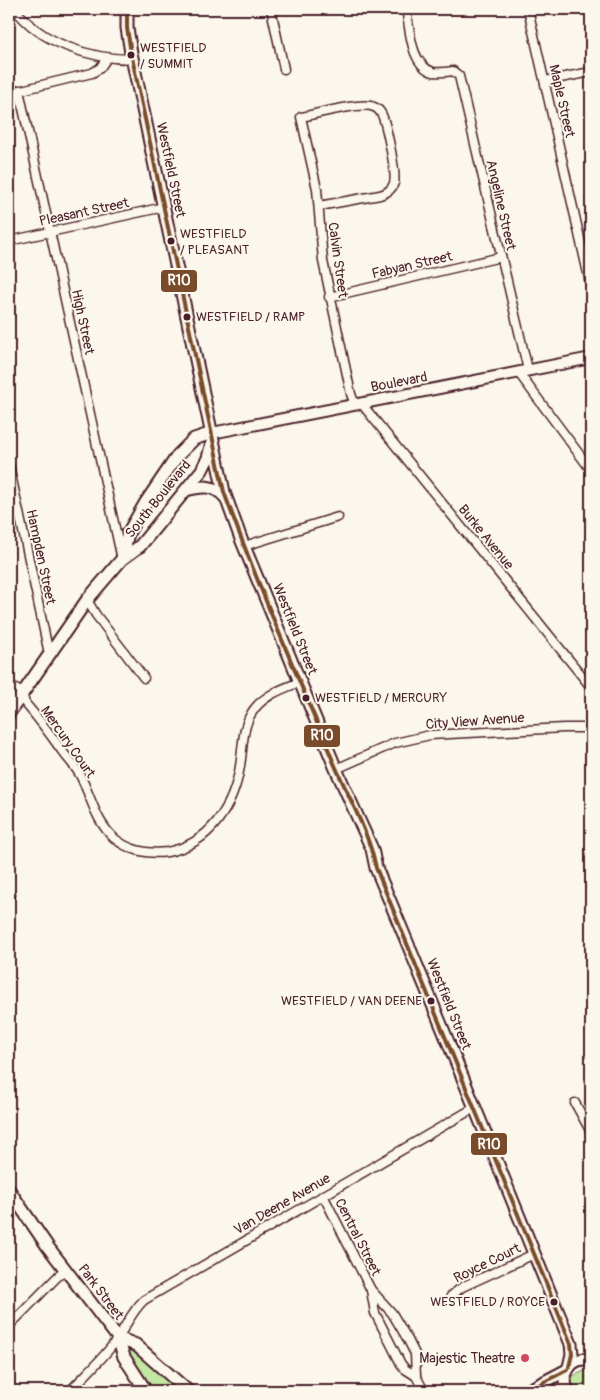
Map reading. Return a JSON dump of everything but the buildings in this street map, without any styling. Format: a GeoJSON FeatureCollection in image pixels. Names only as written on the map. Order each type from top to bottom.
{"type":"FeatureCollection","features":[{"type":"Feature","properties":{"kind":"main road","name":"Westfield Street"},"geometry":{"type":"LineString","coordinates":[[127,9],[127,28],[132,59],[226,499],[336,769],[372,849],[376,868],[571,1344],[572,1354],[564,1380],[568,1391]]}},
{"type":"Feature","properties":{"kind":"main road","name":"Boulevard"},"geometry":{"type":"LineString","coordinates":[[212,433],[591,358]]}},
{"type":"Feature","properties":{"kind":"main road","name":"South Boulevard"},"geometry":{"type":"LineString","coordinates":[[9,713],[87,600],[122,559],[140,546],[202,470],[208,458],[212,433],[194,439],[178,455],[128,532],[122,559]]}},
{"type":"Feature","properties":{"kind":"main road"},"geometry":{"type":"LineString","coordinates":[[186,490],[210,487],[217,489],[226,499]]}},
{"type":"Feature","properties":{"kind":"main road","name":"Park Street"},"geometry":{"type":"LineString","coordinates":[[9,1190],[65,1269],[118,1338],[136,1345],[188,1391]]}},
{"type":"Feature","properties":{"kind":"main road"},"geometry":{"type":"LineString","coordinates":[[118,1338],[124,1357],[146,1391]]}},
{"type":"Feature","properties":{"kind":"main road","name":"Westfield Street"},"geometry":{"type":"LineString","coordinates":[[571,1344],[589,1360]]}},
{"type":"Feature","properties":{"kind":"main road"},"geometry":{"type":"LineString","coordinates":[[527,1391],[568,1369],[574,1362],[589,1360]]}},
{"type":"Feature","properties":{"kind":"street"},"geometry":{"type":"LineString","coordinates":[[15,9],[30,26],[47,37],[80,51],[107,58],[132,59]]}},
{"type":"Feature","properties":{"kind":"street"},"geometry":{"type":"LineString","coordinates":[[271,9],[284,69]]}},
{"type":"Feature","properties":{"kind":"street","name":"Angeline Street"},"geometry":{"type":"LineString","coordinates":[[406,9],[417,58],[430,70],[436,72],[453,71],[459,76],[501,257],[523,371]]}},
{"type":"Feature","properties":{"kind":"street","name":"Maple Street"},"geometry":{"type":"LineString","coordinates":[[528,9],[591,287]]}},
{"type":"Feature","properties":{"kind":"street"},"geometry":{"type":"LineString","coordinates":[[9,92],[92,73],[100,68],[107,58]]}},
{"type":"Feature","properties":{"kind":"street"},"geometry":{"type":"LineString","coordinates":[[544,81],[591,72]]}},
{"type":"Feature","properties":{"kind":"street","name":"High Street"},"geometry":{"type":"LineString","coordinates":[[19,90],[122,559]]}},
{"type":"Feature","properties":{"kind":"street","name":"Calvin Street"},"geometry":{"type":"LineString","coordinates":[[319,206],[386,193],[393,186],[395,172],[383,118],[379,110],[374,106],[361,105],[302,117],[319,206],[321,248],[329,297],[350,394],[358,404]]}},
{"type":"Feature","properties":{"kind":"street","name":"Pleasant Street"},"geometry":{"type":"LineString","coordinates":[[9,241],[164,207]]}},
{"type":"Feature","properties":{"kind":"street","name":"Fabyan Street"},"geometry":{"type":"LineString","coordinates":[[329,297],[501,257]]}},
{"type":"Feature","properties":{"kind":"street"},"geometry":{"type":"LineString","coordinates":[[523,371],[591,470]]}},
{"type":"Feature","properties":{"kind":"street","name":"Burke Avenue"},"geometry":{"type":"LineString","coordinates":[[358,404],[591,687]]}},
{"type":"Feature","properties":{"kind":"street","name":"Hampden Street"},"geometry":{"type":"LineString","coordinates":[[9,465],[49,654]]}},
{"type":"Feature","properties":{"kind":"street"},"geometry":{"type":"LineString","coordinates":[[244,546],[338,517]]}},
{"type":"Feature","properties":{"kind":"street"},"geometry":{"type":"LineString","coordinates":[[87,600],[96,615],[144,678]]}},
{"type":"Feature","properties":{"kind":"street","name":"Mercury Court"},"geometry":{"type":"LineString","coordinates":[[22,693],[24,703],[77,770],[96,813],[109,833],[129,848],[143,852],[158,853],[177,849],[194,841],[206,833],[221,818],[235,789],[246,727],[252,712],[270,695],[300,682]]}},
{"type":"Feature","properties":{"kind":"street"},"geometry":{"type":"LineString","coordinates":[[9,684],[22,693]]}},
{"type":"Feature","properties":{"kind":"street","name":"City View Avenue"},"geometry":{"type":"LineString","coordinates":[[336,769],[395,743],[430,735],[591,728]]}},
{"type":"Feature","properties":{"kind":"street"},"geometry":{"type":"LineString","coordinates":[[575,1103],[591,1132]]}},
{"type":"Feature","properties":{"kind":"street","name":"Van Deene Avenue"},"geometry":{"type":"LineString","coordinates":[[70,1391],[118,1338],[132,1314],[144,1300],[474,1108]]}},
{"type":"Feature","properties":{"kind":"street","name":"Central Street"},"geometry":{"type":"LineString","coordinates":[[322,1195],[371,1290],[375,1313],[405,1369],[416,1376]]}},
{"type":"Feature","properties":{"kind":"street","name":"Royce Court"},"geometry":{"type":"LineString","coordinates":[[451,1296],[462,1287],[534,1254]]}},
{"type":"Feature","properties":{"kind":"street"},"geometry":{"type":"LineString","coordinates":[[9,1326],[65,1269]]}},
{"type":"Feature","properties":{"kind":"street","name":"Central Street"},"geometry":{"type":"LineString","coordinates":[[371,1290],[388,1307],[416,1354],[416,1376],[424,1391]]}},
{"type":"Feature","properties":{"kind":"green space"},"geometry":{"type":"Polygon","coordinates":[[[133,1350],[179,1391],[155,1391],[129,1353],[133,1350]]]}},
{"type":"Feature","properties":{"kind":"green space"},"geometry":{"type":"Polygon","coordinates":[[[591,1368],[591,1389],[586,1391],[539,1391],[591,1368]]]}},
{"type":"Feature","properties":{"kind":"transit line","name":"R10"},"geometry":{"type":"LineString","coordinates":[[127,9],[127,28],[131,53],[224,492],[276,624],[368,839],[376,868],[571,1344],[572,1354],[569,1367]]}},
{"type":"Feature","properties":{"kind":"transit line","name":"R10"},"geometry":{"type":"LineString","coordinates":[[527,1391],[567,1370]]}},
{"type":"Feature","properties":{"kind":"place","name":"WESTFIELD / SUMMIT"},"geometry":{"type":"Point","coordinates":[131,55]}},
{"type":"Feature","properties":{"kind":"place","name":"WESTFIELD / PLEASANT"},"geometry":{"type":"Point","coordinates":[171,241]}},
{"type":"Feature","properties":{"kind":"place","name":"WESTFIELD / RAMP"},"geometry":{"type":"Point","coordinates":[187,317]}},
{"type":"Feature","properties":{"kind":"place","name":"WESTFIELD / MERCURY"},"geometry":{"type":"Point","coordinates":[306,698]}},
{"type":"Feature","properties":{"kind":"place","name":"WESTFIELD / VAN DEENE"},"geometry":{"type":"Point","coordinates":[431,1001]}},
{"type":"Feature","properties":{"kind":"place","name":"WESTFIELD / ROYCE"},"geometry":{"type":"Point","coordinates":[554,1302]}},
{"type":"Feature","properties":{"kind":"place","name":"Majestic Theatre"},"geometry":{"type":"Point","coordinates":[525,1358]}}]}
